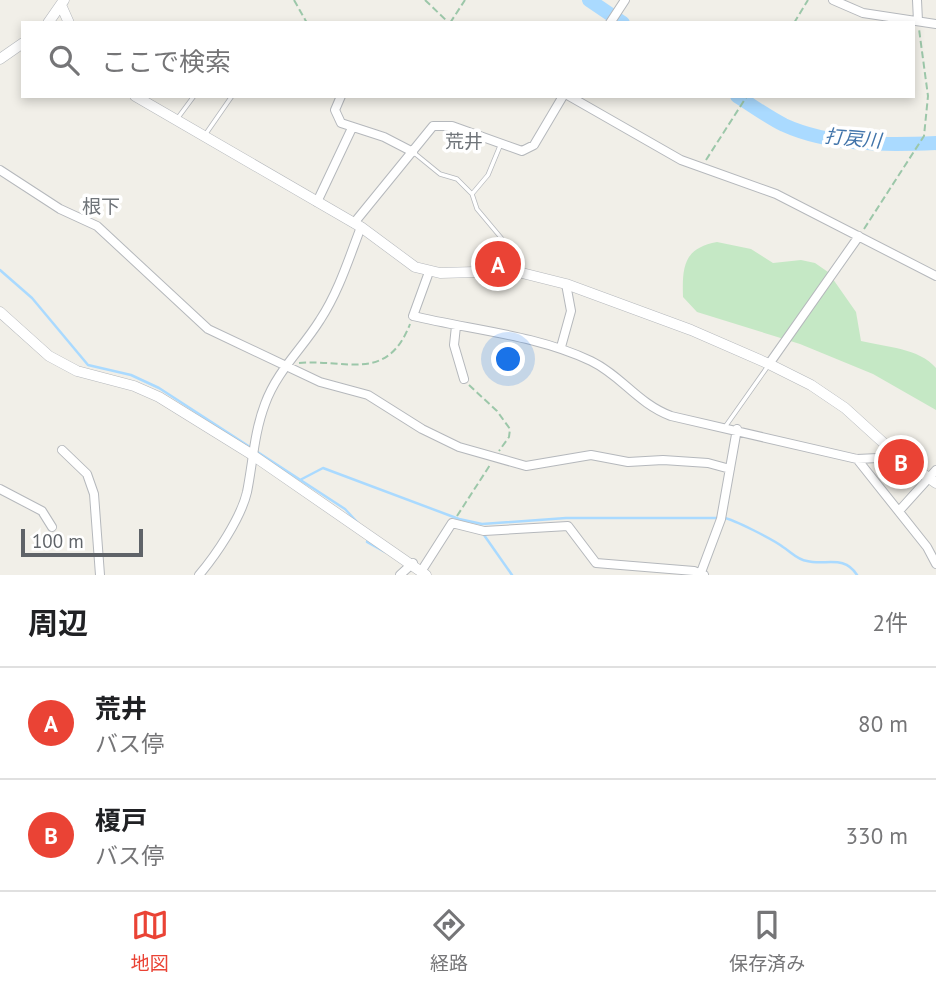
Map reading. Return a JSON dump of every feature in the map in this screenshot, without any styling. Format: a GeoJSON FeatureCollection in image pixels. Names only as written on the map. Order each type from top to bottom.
{"type":"FeatureCollection","features":[{"type":"Feature","properties":{"kind":"street"},"geometry":{"type":"LineString","coordinates":[[613,19],[625,0]]}},
{"type":"Feature","properties":{"kind":"street"},"geometry":{"type":"LineString","coordinates":[[833,0],[863,13],[936,24]]}},
{"type":"Feature","properties":{"kind":"street"},"geometry":{"type":"LineString","coordinates":[[917,0],[918,21]]}},
{"type":"Feature","properties":{"kind":"street"},"geometry":{"type":"LineString","coordinates":[[49,21],[62,3]]}},
{"type":"Feature","properties":{"kind":"street"},"geometry":{"type":"LineString","coordinates":[[62,3],[68,21]]}},
{"type":"Feature","properties":{"kind":"street"},"geometry":{"type":"LineString","coordinates":[[0,59],[21,44]]}},
{"type":"Feature","properties":{"kind":"street"},"geometry":{"type":"LineString","coordinates":[[138,98],[358,225],[403,260],[429,272],[514,271],[566,284],[691,330],[769,364],[845,408],[898,457],[934,477],[899,510]]}},
{"type":"Feature","properties":{"kind":"street"},"geometry":{"type":"LineString","coordinates":[[340,98],[336,103],[337,118],[352,128],[384,136],[413,152]]}},
{"type":"Feature","properties":{"kind":"street"},"geometry":{"type":"LineString","coordinates":[[199,575],[225,540],[246,495],[251,454],[265,403],[285,364],[319,322],[332,300],[358,225],[413,152],[433,126],[452,126],[522,151],[534,145],[563,98]]}},
{"type":"Feature","properties":{"kind":"street"},"geometry":{"type":"LineString","coordinates":[[572,98],[681,160],[702,165],[776,194],[936,276]]}},
{"type":"Feature","properties":{"kind":"street"},"geometry":{"type":"LineString","coordinates":[[317,202],[352,128]]}},
{"type":"Feature","properties":{"kind":"street"},"geometry":{"type":"LineString","coordinates":[[0,170],[60,209],[97,226],[208,328],[320,382],[358,390],[422,429],[467,451],[526,466],[591,455],[628,462],[663,460],[708,463],[730,469]]}},
{"type":"Feature","properties":{"kind":"street"},"geometry":{"type":"LineString","coordinates":[[769,364],[859,236]]}},
{"type":"Feature","properties":{"kind":"street"},"geometry":{"type":"LineString","coordinates":[[429,272],[413,316],[561,347],[607,371],[650,408],[671,416],[737,429],[857,459],[898,457]]}},
{"type":"Feature","properties":{"kind":"street"},"geometry":{"type":"LineString","coordinates":[[561,347],[571,311],[566,284]]}},
{"type":"Feature","properties":{"kind":"street"},"geometry":{"type":"LineString","coordinates":[[0,313],[34,345],[62,364],[146,390],[251,454],[424,573],[452,523],[484,531],[568,526],[596,563],[701,574],[721,519],[737,429]]}},
{"type":"Feature","properties":{"kind":"street"},"geometry":{"type":"LineString","coordinates":[[456,326],[454,345],[464,379]]}},
{"type":"Feature","properties":{"kind":"street"},"geometry":{"type":"LineString","coordinates":[[62,450],[87,474],[94,494],[100,575]]}},
{"type":"Feature","properties":{"kind":"street"},"geometry":{"type":"LineString","coordinates":[[857,459],[899,510],[936,564]]}},
{"type":"Feature","properties":{"kind":"street"},"geometry":{"type":"LineString","coordinates":[[0,489],[42,511],[52,527]]}},
{"type":"Feature","properties":{"kind":"street"},"geometry":{"type":"LineString","coordinates":[[400,575],[413,563]]}},
{"type":"Feature","properties":{"kind":"lane"},"geometry":{"type":"LineString","coordinates":[[176,121],[193,98]]}},
{"type":"Feature","properties":{"kind":"lane"},"geometry":{"type":"LineString","coordinates":[[204,137],[231,98]]}},
{"type":"Feature","properties":{"kind":"lane"},"geometry":{"type":"LineString","coordinates":[[472,194],[488,175],[501,144]]}},
{"type":"Feature","properties":{"kind":"lane"},"geometry":{"type":"LineString","coordinates":[[413,152],[440,174],[457,179],[472,194],[477,209],[503,240],[493,271]]}},
{"type":"Feature","properties":{"kind":"lane"},"geometry":{"type":"LineString","coordinates":[[725,427],[769,364]]}},
{"type":"Feature","properties":{"kind":"path"},"geometry":{"type":"LineString","coordinates":[[294,0],[306,21]]}},
{"type":"Feature","properties":{"kind":"path"},"geometry":{"type":"LineString","coordinates":[[425,0],[447,21]]}},
{"type":"Feature","properties":{"kind":"path"},"geometry":{"type":"LineString","coordinates":[[450,21],[465,0]]}},
{"type":"Feature","properties":{"kind":"path"},"geometry":{"type":"LineString","coordinates":[[795,21],[808,0]]}},
{"type":"Feature","properties":{"kind":"path"},"geometry":{"type":"LineString","coordinates":[[859,236],[922,140],[928,96],[918,21]]}},
{"type":"Feature","properties":{"kind":"path"},"geometry":{"type":"LineString","coordinates":[[702,165],[746,98]]}},
{"type":"Feature","properties":{"kind":"path"},"geometry":{"type":"LineString","coordinates":[[285,364],[375,364],[398,348],[413,316]]}},
{"type":"Feature","properties":{"kind":"path"},"geometry":{"type":"LineString","coordinates":[[452,523],[509,437],[510,429],[497,411],[464,379]]}},
{"type":"Feature","properties":{"kind":"green space"},"geometry":{"type":"Polygon","coordinates":[[[717,242],[751,249],[773,263],[801,260],[815,263],[828,272],[856,312],[861,341],[911,352],[929,361],[936,368],[936,410],[873,374],[800,344],[697,312],[683,297],[683,276],[687,260],[698,249],[717,242]]]}},
{"type":"Feature","properties":{"kind":"waterway","name":"打戻川"},"geometry":{"type":"LineString","coordinates":[[589,0],[620,21]]}},
{"type":"Feature","properties":{"kind":"waterway","name":"打戻川"},"geometry":{"type":"LineString","coordinates":[[740,98],[784,125],[820,137],[859,143],[936,143]]}},
{"type":"Feature","properties":{"kind":"waterway","name":"打戻川"},"geometry":{"type":"LineString","coordinates":[[927,144],[936,149]]}},
{"type":"Feature","properties":{"kind":"waterway"},"geometry":{"type":"LineString","coordinates":[[0,270],[32,298],[88,365],[131,375],[159,388],[345,509],[358,523]]}},
{"type":"Feature","properties":{"kind":"waterway"},"geometry":{"type":"LineString","coordinates":[[300,480],[323,468],[459,519],[482,524],[566,518],[718,518]]}},
{"type":"Feature","properties":{"kind":"waterway"},"geometry":{"type":"LineString","coordinates":[[724,518],[763,535],[801,559],[840,563],[857,575]]}},
{"type":"Feature","properties":{"kind":"waterway"},"geometry":{"type":"LineString","coordinates":[[484,535],[512,575]]}},
{"type":"Feature","properties":{"kind":"waterway"},"geometry":{"type":"LineString","coordinates":[[369,537],[367,542],[385,552]]}},
{"type":"Feature","properties":{"kind":"place","name":"荒井"},"geometry":{"type":"Point","coordinates":[498,264]}},
{"type":"Feature","properties":{"kind":"place","name":"榎戸"},"geometry":{"type":"Point","coordinates":[901,462]}},
{"type":"Feature","properties":{"kind":"district","name":"荒井"},"geometry":{"type":"Point","coordinates":[464,141]}},
{"type":"Feature","properties":{"kind":"district","name":"根下"},"geometry":{"type":"Point","coordinates":[101,206]}}]}
